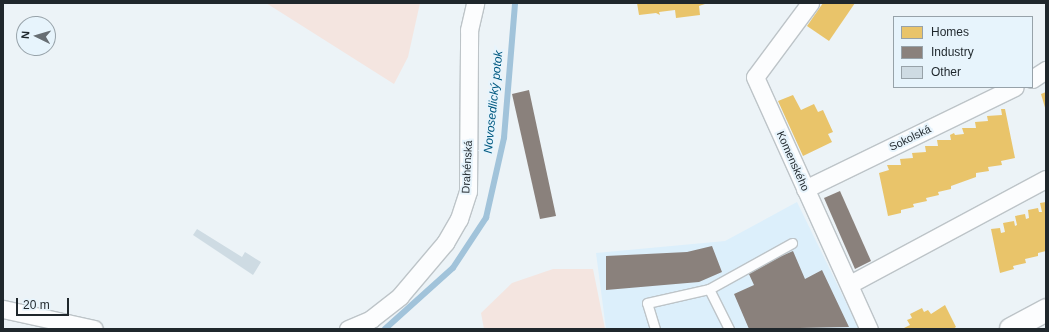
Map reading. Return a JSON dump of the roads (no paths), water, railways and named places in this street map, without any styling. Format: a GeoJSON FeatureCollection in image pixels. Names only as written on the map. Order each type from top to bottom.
{"type":"FeatureCollection","features":[{"type":"Feature","properties":{"kind":"street","name":"Drahénská"},"geometry":{"type":"LineString","coordinates":[[348,329],[371,319],[400,296],[445,243],[460,219],[468,191],[469,30],[475,3]]}},
{"type":"Feature","properties":{"kind":"street","name":"Komenského"},"geometry":{"type":"LineString","coordinates":[[810,3],[755,77],[805,189],[850,284],[869,329]]}},
{"type":"Feature","properties":{"kind":"street"},"geometry":{"type":"LineString","coordinates":[[1033,78],[1046,70]]}},
{"type":"Feature","properties":{"kind":"street","name":"Sokolská"},"geometry":{"type":"LineString","coordinates":[[805,189],[1013,88]]}},
{"type":"Feature","properties":{"kind":"street"},"geometry":{"type":"LineString","coordinates":[[850,284],[1046,179]]}},
{"type":"Feature","properties":{"kind":"street"},"geometry":{"type":"LineString","coordinates":[[3,309],[94,329]]}},
{"type":"Feature","properties":{"kind":"street"},"geometry":{"type":"LineString","coordinates":[[1011,329],[1046,310]]}},
{"type":"Feature","properties":{"kind":"lane"},"geometry":{"type":"LineString","coordinates":[[655,329],[647,303],[709,289],[792,243]]}},
{"type":"Feature","properties":{"kind":"lane"},"geometry":{"type":"LineString","coordinates":[[709,289],[729,329]]}},
{"type":"Feature","properties":{"kind":"waterway","name":"Novosedlický potok"},"geometry":{"type":"LineString","coordinates":[[385,329],[453,268],[486,218],[504,138],[515,3]]}}]}
